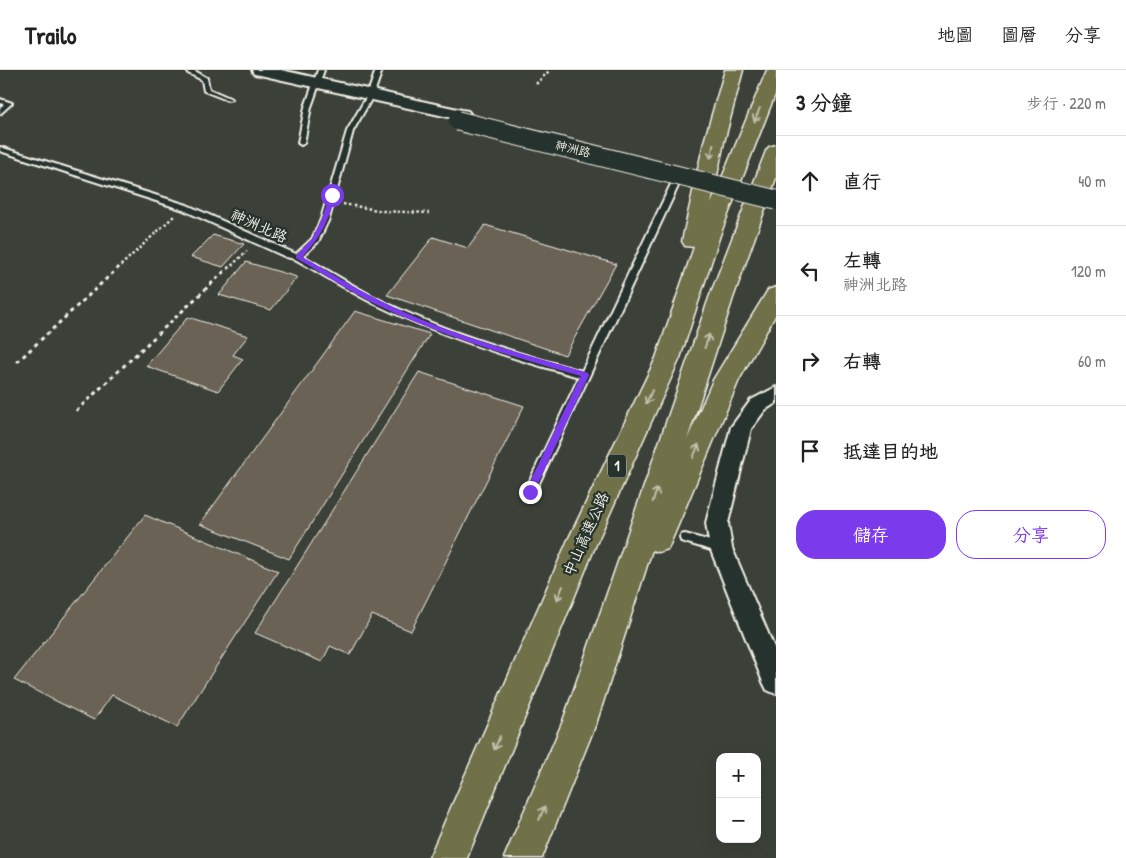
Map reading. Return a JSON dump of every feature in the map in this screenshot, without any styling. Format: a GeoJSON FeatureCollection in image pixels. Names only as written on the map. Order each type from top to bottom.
{"type":"FeatureCollection","features":[{"type":"Feature","properties":{"kind":"highway"},"geometry":{"type":"LineString","coordinates":[[668,358],[714,142],[734,70]]}},
{"type":"Feature","properties":{"kind":"highway","name":"中山高速公路"},"geometry":{"type":"LineString","coordinates":[[448,858],[582,542],[668,358],[709,235],[776,70]]}},
{"type":"Feature","properties":{"kind":"highway"},"geometry":{"type":"LineString","coordinates":[[580,721],[721,298],[776,151]]}},
{"type":"Feature","properties":{"kind":"highway"},"geometry":{"type":"LineString","coordinates":[[523,858],[726,380],[776,295]]}},
{"type":"Feature","properties":{"kind":"street","name":"神洲路"},"geometry":{"type":"LineString","coordinates":[[260,70],[319,77],[370,96],[776,193]]}},
{"type":"Feature","properties":{"kind":"street","name":"神洲路"},"geometry":{"type":"LineString","coordinates":[[460,118],[776,200]]}},
{"type":"Feature","properties":{"kind":"street"},"geometry":{"type":"LineString","coordinates":[[776,394],[758,405],[741,427],[717,523],[721,548],[776,682]]}},
{"type":"Feature","properties":{"kind":"lane"},"geometry":{"type":"LineString","coordinates":[[190,70],[190,72],[205,79],[206,90],[229,100]]}},
{"type":"Feature","properties":{"kind":"lane"},"geometry":{"type":"LineString","coordinates":[[298,257],[315,240],[325,219],[350,131],[370,96],[379,70]]}},
{"type":"Feature","properties":{"kind":"lane"},"geometry":{"type":"LineString","coordinates":[[301,143],[308,107],[319,77]]}},
{"type":"Feature","properties":{"kind":"lane"},"geometry":{"type":"LineString","coordinates":[[0,101],[10,103],[0,112]]}},
{"type":"Feature","properties":{"kind":"lane","name":"神洲北路"},"geometry":{"type":"LineString","coordinates":[[0,149],[184,207],[289,255],[298,257],[387,307],[447,332],[505,352],[585,375]]}},
{"type":"Feature","properties":{"kind":"lane"},"geometry":{"type":"LineString","coordinates":[[530,492],[676,182]]}},
{"type":"Feature","properties":{"kind":"lane"},"geometry":{"type":"LineString","coordinates":[[685,538],[721,548]]}},
{"type":"Feature","properties":{"kind":"path"},"geometry":{"type":"LineString","coordinates":[[536,84],[550,70]]}},
{"type":"Feature","properties":{"kind":"path"},"geometry":{"type":"LineString","coordinates":[[330,201],[383,211],[429,213]]}},
{"type":"Feature","properties":{"kind":"path"},"geometry":{"type":"LineString","coordinates":[[17,362],[184,207]]}},
{"type":"Feature","properties":{"kind":"path"},"geometry":{"type":"LineString","coordinates":[[76,411],[259,240]]}},
{"type":"Feature","properties":{"kind":"building"},"geometry":{"type":"Polygon","coordinates":[[[485,225],[616,264],[565,355],[387,295],[433,237],[468,248],[485,225]]]}},
{"type":"Feature","properties":{"kind":"building"},"geometry":{"type":"Polygon","coordinates":[[[213,235],[244,244],[223,267],[191,257],[213,235]]]}},
{"type":"Feature","properties":{"kind":"building"},"geometry":{"type":"Polygon","coordinates":[[[246,262],[297,277],[271,310],[219,295],[246,262]]]}},
{"type":"Feature","properties":{"kind":"building"},"geometry":{"type":"Polygon","coordinates":[[[355,311],[430,334],[289,559],[200,524],[355,311]]]}},
{"type":"Feature","properties":{"kind":"building"},"geometry":{"type":"Polygon","coordinates":[[[188,317],[248,336],[233,355],[243,359],[218,391],[146,366],[188,317]]]}},
{"type":"Feature","properties":{"kind":"building"},"geometry":{"type":"Polygon","coordinates":[[[419,372],[524,406],[411,631],[372,615],[350,655],[330,646],[322,662],[255,633],[419,372]]]}},
{"type":"Feature","properties":{"kind":"building"},"geometry":{"type":"Polygon","coordinates":[[[145,515],[278,571],[177,727],[112,695],[94,720],[14,680],[145,515]]]}},
{"type":"Feature","properties":{"kind":"route"},"geometry":{"type":"LineString","coordinates":[[332,195],[325,219],[315,240],[298,257],[387,307],[447,332],[505,352],[585,375],[530,492]]}}]}
